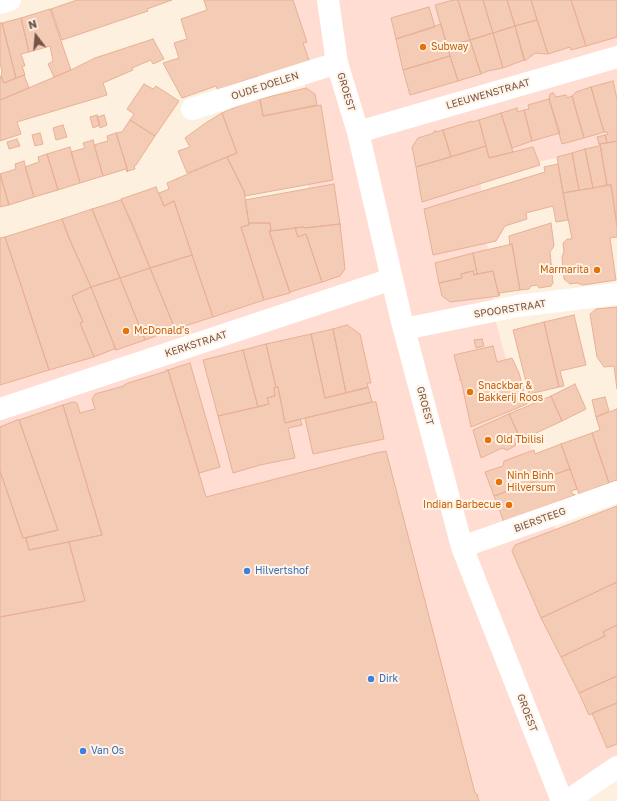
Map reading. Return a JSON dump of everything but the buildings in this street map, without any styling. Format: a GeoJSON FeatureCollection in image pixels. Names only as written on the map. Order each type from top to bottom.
{"type":"FeatureCollection","features":[{"type":"Feature","properties":{"kind":"street"},"geometry":{"type":"LineString","coordinates":[[0,3],[10,0]]}},
{"type":"Feature","properties":{"kind":"street","name":"GROEST"},"geometry":{"type":"LineString","coordinates":[[328,0],[337,63],[358,132],[404,329],[462,547],[562,801]]}},
{"type":"Feature","properties":{"kind":"street","name":"LEEUWENSTRAAT"},"geometry":{"type":"LineString","coordinates":[[358,132],[617,56]]}},
{"type":"Feature","properties":{"kind":"street","name":"OUDE DOELEN"},"geometry":{"type":"LineString","coordinates":[[192,109],[337,63]]}},
{"type":"Feature","properties":{"kind":"street","name":"KERKSTRAAT"},"geometry":{"type":"LineString","coordinates":[[0,409],[392,279]]}},
{"type":"Feature","properties":{"kind":"street","name":"SPOORSTRAAT"},"geometry":{"type":"LineString","coordinates":[[404,329],[518,306],[617,294]]}},
{"type":"Feature","properties":{"kind":"street","name":"BIERSTEEG"},"geometry":{"type":"LineString","coordinates":[[462,547],[617,492]]}},
{"type":"Feature","properties":{"kind":"street"},"geometry":{"type":"LineString","coordinates":[[567,801],[617,767]]}},
{"type":"Feature","properties":{"kind":"shaded area"},"geometry":{"type":"Polygon","coordinates":[[[235,0],[617,0],[617,142],[480,177],[495,319],[550,517],[617,664],[617,761],[552,801],[0,801],[0,314],[251,226],[309,190],[295,116],[306,88],[300,67],[235,0]]]}},
{"type":"Feature","properties":{"kind":"place","name":"Subway"},"geometry":{"type":"Point","coordinates":[423,47]}},
{"type":"Feature","properties":{"kind":"place","name":"Marmarita"},"geometry":{"type":"Point","coordinates":[597,270]}},
{"type":"Feature","properties":{"kind":"place","name":"McDonald's"},"geometry":{"type":"Point","coordinates":[126,331]}},
{"type":"Feature","properties":{"kind":"place","name":"Snackbar & Bakkerij Roos"},"geometry":{"type":"Point","coordinates":[470,392]}},
{"type":"Feature","properties":{"kind":"place","name":"Old Tbilisi"},"geometry":{"type":"Point","coordinates":[488,440]}},
{"type":"Feature","properties":{"kind":"place","name":"Ninh Binh Hilversum"},"geometry":{"type":"Point","coordinates":[499,482]}},
{"type":"Feature","properties":{"kind":"place","name":"Indian Barbecue"},"geometry":{"type":"Point","coordinates":[509,505]}},
{"type":"Feature","properties":{"kind":"place","name":"Hilvertshof"},"geometry":{"type":"Point","coordinates":[247,571]}},
{"type":"Feature","properties":{"kind":"place","name":"Dirk"},"geometry":{"type":"Point","coordinates":[371,679]}},
{"type":"Feature","properties":{"kind":"place","name":"Van Os"},"geometry":{"type":"Point","coordinates":[83,751]}}]}
